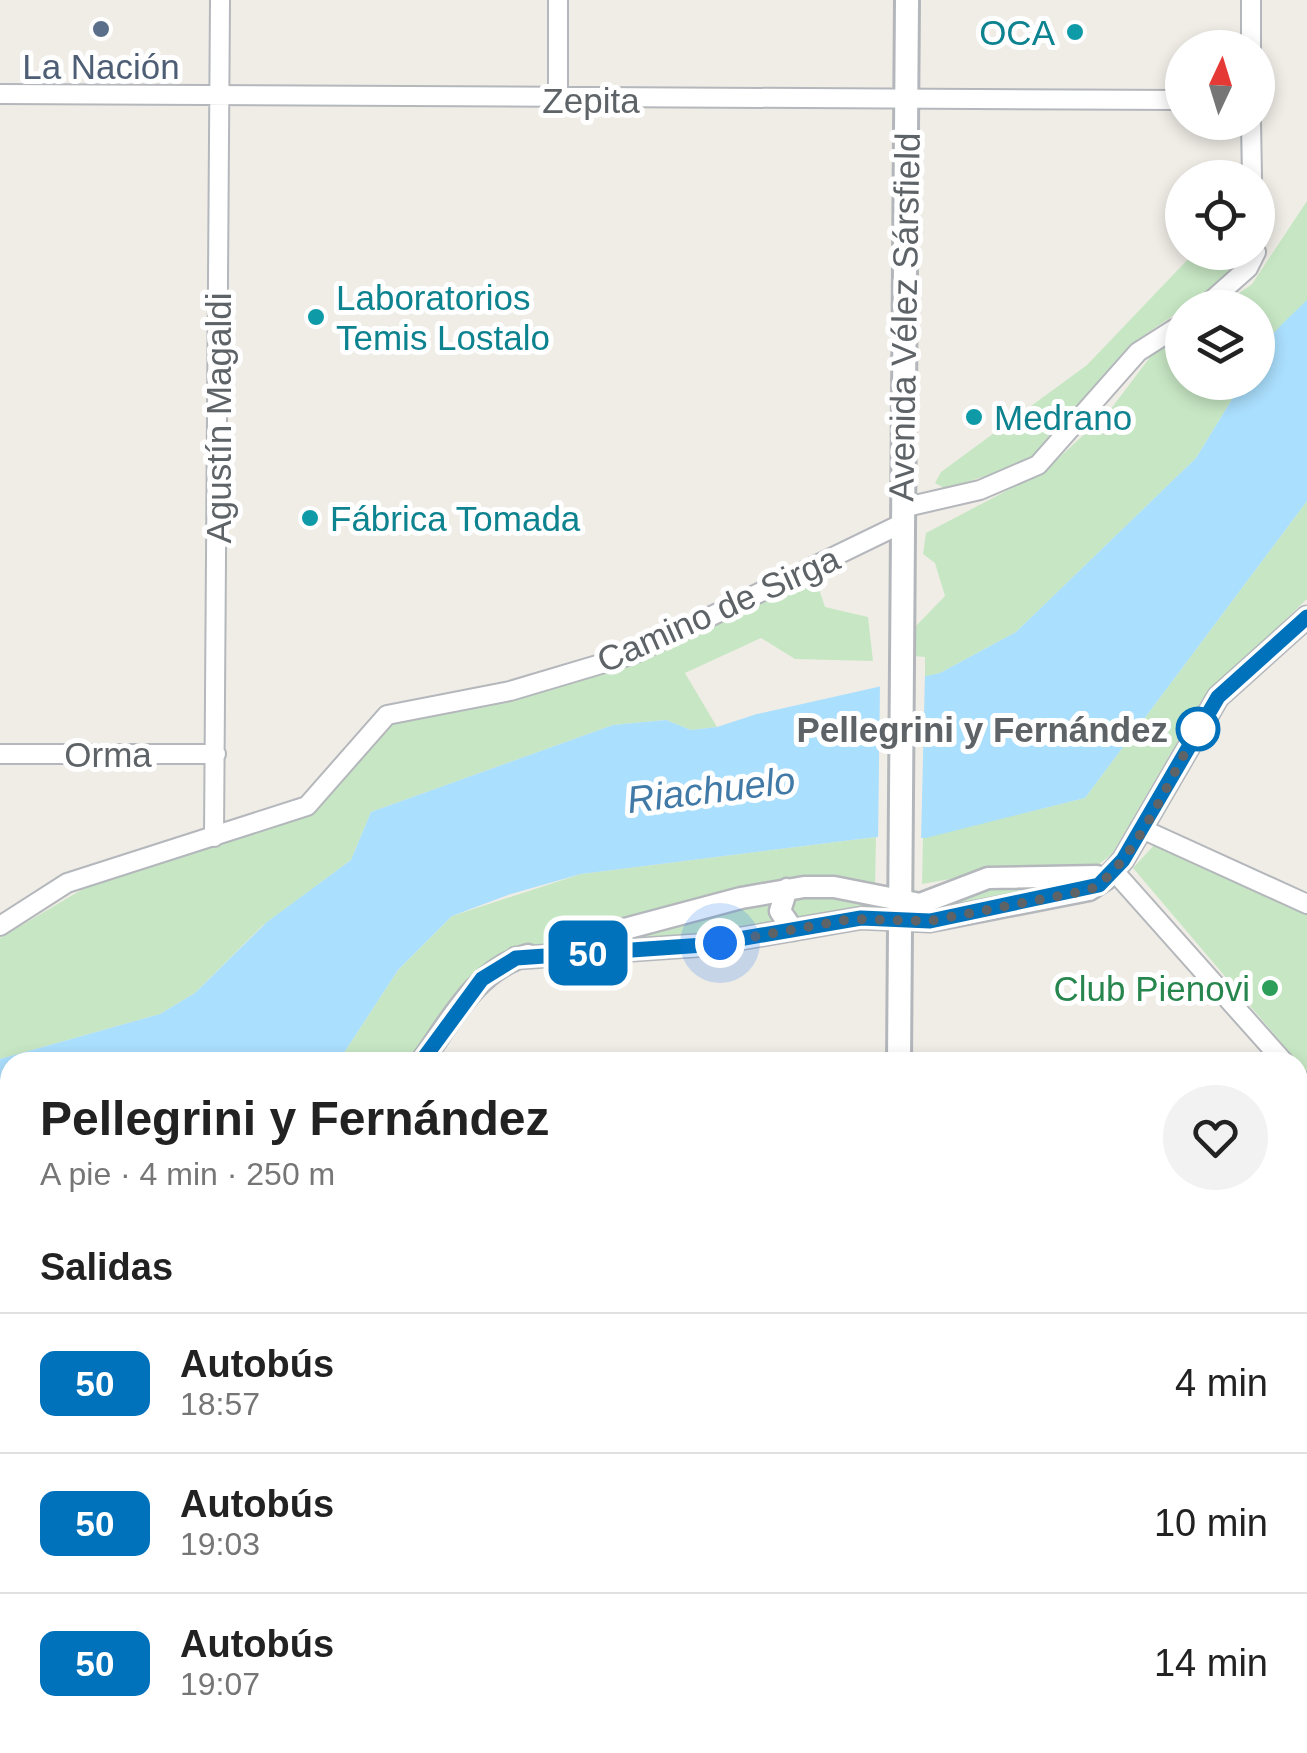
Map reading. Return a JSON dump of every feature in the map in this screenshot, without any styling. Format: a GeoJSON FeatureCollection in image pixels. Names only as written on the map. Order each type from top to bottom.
{"type":"FeatureCollection","features":[{"type":"Feature","properties":{"kind":"main road","name":"Avenida Vélez Sársfield"},"geometry":{"type":"LineString","coordinates":[[899,1052],[907,0]]}},
{"type":"Feature","properties":{"kind":"street","name":"Agustín Magaldi"},"geometry":{"type":"LineString","coordinates":[[214,837],[220,0]]}},
{"type":"Feature","properties":{"kind":"street"},"geometry":{"type":"LineString","coordinates":[[558,0],[558,100]]}},
{"type":"Feature","properties":{"kind":"street"},"geometry":{"type":"LineString","coordinates":[[1251,0],[1251,30]]}},
{"type":"Feature","properties":{"kind":"street","name":"Zepita"},"geometry":{"type":"LineString","coordinates":[[0,94],[558,100],[1165,100]]}},
{"type":"Feature","properties":{"kind":"street"},"geometry":{"type":"LineString","coordinates":[[1223,290],[1246,270]]}},
{"type":"Feature","properties":{"kind":"street","name":"Camino de Sirga"},"geometry":{"type":"LineString","coordinates":[[0,926],[67,884],[307,806],[386,716],[510,691],[631,654],[902,516],[980,490],[1038,465],[1138,352],[1165,335]]}},
{"type":"Feature","properties":{"kind":"street"},"geometry":{"type":"LineString","coordinates":[[428,1052],[482,979],[516,958],[754,895],[834,887],[930,921],[1089,890],[1113,870],[1218,697],[1306,619]]}},
{"type":"Feature","properties":{"kind":"street","name":"Orma"},"geometry":{"type":"LineString","coordinates":[[0,754],[216,754]]}},
{"type":"Feature","properties":{"kind":"street"},"geometry":{"type":"LineString","coordinates":[[1140,828],[1307,904]]}},
{"type":"Feature","properties":{"kind":"street"},"geometry":{"type":"LineString","coordinates":[[516,958],[686,946],[761,936],[901,911],[996,877],[1087,878],[1113,870]]}},
{"type":"Feature","properties":{"kind":"street"},"geometry":{"type":"LineString","coordinates":[[1113,870],[1275,1052]]}},
{"type":"Feature","properties":{"kind":"street"},"geometry":{"type":"LineString","coordinates":[[996,877],[1007,887],[1008,895],[998,906]]}},
{"type":"Feature","properties":{"kind":"street"},"geometry":{"type":"LineString","coordinates":[[786,889],[780,911],[793,930]]}},
{"type":"Feature","properties":{"kind":"street"},"geometry":{"type":"LineString","coordinates":[[754,895],[766,914],[761,936]]}},
{"type":"Feature","properties":{"kind":"green space"},"geometry":{"type":"Polygon","coordinates":[[[1307,201],[1307,300],[1275,337],[1275,290],[1244,290],[1261,270],[1275,270],[1275,249],[1307,201]]]}},
{"type":"Feature","properties":{"kind":"green space"},"geometry":{"type":"Polygon","coordinates":[[[1178,270],[1240,270],[1210,290],[1165,290],[1165,321],[1130,345],[1046,450],[1033,460],[946,489],[935,483],[941,472],[1087,365],[1178,270]]]}},
{"type":"Feature","properties":{"kind":"green space"},"geometry":{"type":"Polygon","coordinates":[[[1165,344],[1165,400],[1232,400],[1196,458],[1016,632],[940,673],[925,677],[925,657],[913,656],[914,628],[945,596],[935,563],[923,554],[926,533],[1046,470],[1110,410],[1154,352],[1165,344]]]}},
{"type":"Feature","properties":{"kind":"green space"},"geometry":{"type":"Polygon","coordinates":[[[1307,501],[1307,599],[1203,698],[1112,854],[1094,868],[996,871],[922,884],[923,838],[1085,798],[1307,501]]]}},
{"type":"Feature","properties":{"kind":"green space"},"geometry":{"type":"Polygon","coordinates":[[[815,577],[825,607],[868,617],[873,661],[795,659],[761,638],[685,673],[717,727],[691,730],[666,720],[613,725],[371,812],[351,860],[262,926],[195,993],[160,1014],[25,1052],[0,1052],[0,938],[98,880],[308,815],[384,726],[510,700],[596,676],[815,577]]]}},
{"type":"Feature","properties":{"kind":"green space"},"geometry":{"type":"Polygon","coordinates":[[[876,837],[875,888],[748,892],[489,960],[468,978],[413,1052],[345,1052],[398,970],[452,916],[581,874],[876,837]]]}},
{"type":"Feature","properties":{"kind":"green space","name":"Club Pienovi"},"geometry":{"type":"Polygon","coordinates":[[[1156,843],[1307,913],[1307,1052],[1289,1052],[1133,868],[1156,843]]]}},
{"type":"Feature","properties":{"kind":"green space"},"geometry":{"type":"Polygon","coordinates":[[[1087,878],[998,906],[516,958],[787,889],[886,900],[958,888],[1087,878]]]}},
{"type":"Feature","properties":{"kind":"water","name":"Riachuelo"},"geometry":{"type":"Polygon","coordinates":[[[1307,300],[1307,501],[1085,798],[926,838],[876,837],[581,874],[511,894],[452,916],[398,970],[345,1052],[25,1052],[160,1014],[195,993],[267,922],[351,860],[371,812],[613,725],[666,720],[691,730],[717,727],[757,714],[940,673],[1016,632],[1196,458],[1232,400],[1275,400],[1275,332],[1307,300]]]}},
{"type":"Feature","properties":{"kind":"pier"},"geometry":{"type":"Polygon","coordinates":[[[925,672],[921,843],[878,842],[880,682],[925,672]]]}},
{"type":"Feature","properties":{"kind":"bus line","name":"50"},"geometry":{"type":"LineString","coordinates":[[428,1052],[482,979],[516,958],[704,945],[861,918],[930,921],[1089,890],[1123,860],[1218,697],[1307,617]]}},
{"type":"Feature","properties":{"kind":"place","name":"La Nación"},"geometry":{"type":"Point","coordinates":[101,29]}},
{"type":"Feature","properties":{"kind":"place","name":"OCA"},"geometry":{"type":"Point","coordinates":[1075,32]}},
{"type":"Feature","properties":{"kind":"place","name":"Laboratorios Temis Lostalo"},"geometry":{"type":"Point","coordinates":[316,317]}},
{"type":"Feature","properties":{"kind":"place","name":"Medrano"},"geometry":{"type":"Point","coordinates":[974,417]}},
{"type":"Feature","properties":{"kind":"place","name":"Fábrica Tomada"},"geometry":{"type":"Point","coordinates":[310,518]}},
{"type":"Feature","properties":{"kind":"place","name":"Pellegrini y Fernández"},"geometry":{"type":"Point","coordinates":[1198,729]}},
{"type":"Feature","properties":{"kind":"place","name":"Club Pienovi"},"geometry":{"type":"Point","coordinates":[1270,988]}},
{"type":"Feature","properties":{"kind":"route"},"geometry":{"type":"LineString","coordinates":[[720,943],[851,919],[930,921],[1089,890],[1123,860],[1198,729]]}}]}
